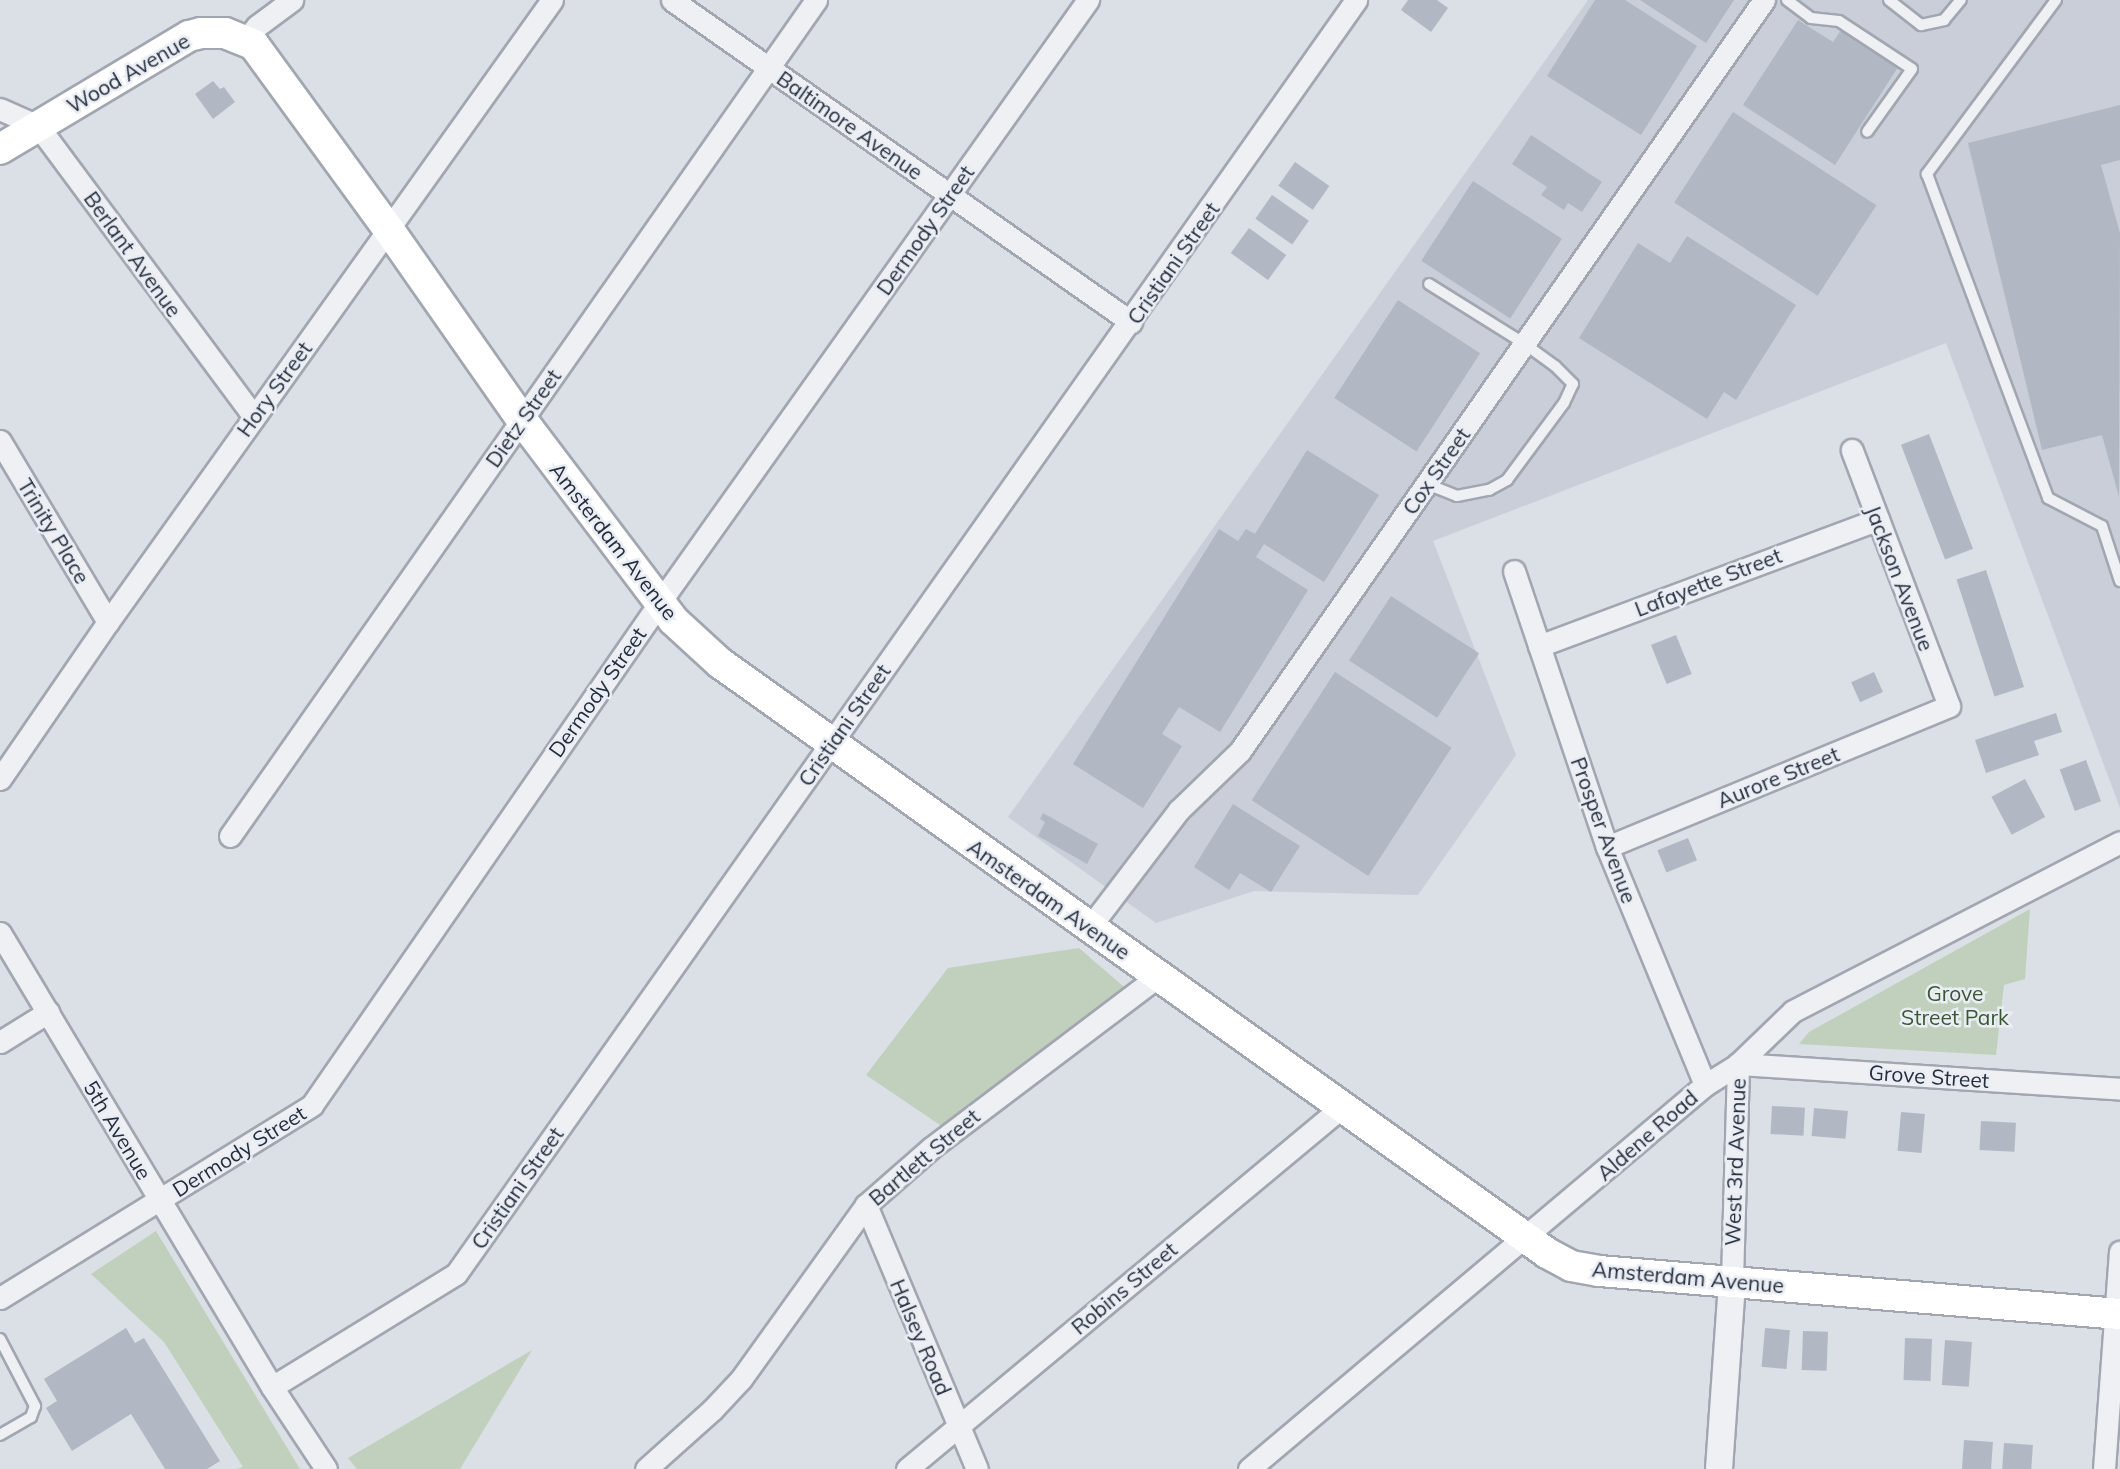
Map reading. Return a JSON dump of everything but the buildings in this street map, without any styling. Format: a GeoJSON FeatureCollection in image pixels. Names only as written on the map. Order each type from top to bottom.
{"type":"FeatureCollection","features":[{"type":"Feature","properties":{"kind":"main road","name":"Wood Avenue"},"geometry":{"type":"LineString","coordinates":[[0,149],[189,36],[214,31],[246,40]]}},
{"type":"Feature","properties":{"kind":"main road","name":"Amsterdam Avenue"},"geometry":{"type":"LineString","coordinates":[[246,40],[260,52],[522,420],[673,620],[720,663],[1088,928],[1527,1238],[1571,1265],[1599,1271],[2118,1314]]}},
{"type":"Feature","properties":{"kind":"street"},"geometry":{"type":"LineString","coordinates":[[246,40],[257,26],[292,0]]}},
{"type":"Feature","properties":{"kind":"street","name":"Hory Street"},"geometry":{"type":"LineString","coordinates":[[0,779],[108,621],[552,0]]}},
{"type":"Feature","properties":{"kind":"street","name":"Baltimore Avenue"},"geometry":{"type":"LineString","coordinates":[[672,0],[1131,322]]}},
{"type":"Feature","properties":{"kind":"street","name":"Dietz Street"},"geometry":{"type":"LineString","coordinates":[[230,836],[816,0]]}},
{"type":"Feature","properties":{"kind":"street","name":"Dermody Street"},"geometry":{"type":"LineString","coordinates":[[0,1298],[312,1105],[660,602],[1088,0]]}},
{"type":"Feature","properties":{"kind":"street","name":"Cristiani Street"},"geometry":{"type":"LineString","coordinates":[[272,1387],[456,1275],[1356,0]]}},
{"type":"Feature","properties":{"kind":"street","name":"Cox Street"},"geometry":{"type":"LineString","coordinates":[[1088,928],[1179,810],[1240,751],[1764,0]]}},
{"type":"Feature","properties":{"kind":"street","name":"Berlant Avenue"},"geometry":{"type":"LineString","coordinates":[[0,108],[38,126],[254,417]]}},
{"type":"Feature","properties":{"kind":"street","name":"Trinity Place"},"geometry":{"type":"LineString","coordinates":[[0,441],[108,621]]}},
{"type":"Feature","properties":{"kind":"street","name":"Jackson Avenue"},"geometry":{"type":"LineString","coordinates":[[1852,450],[1949,706]]}},
{"type":"Feature","properties":{"kind":"street","name":"Lafayette Street"},"geometry":{"type":"LineString","coordinates":[[1539,646],[1878,519]]}},
{"type":"Feature","properties":{"kind":"street","name":"Prosper Avenue"},"geometry":{"type":"LineString","coordinates":[[1514,571],[1607,848],[1706,1085]]}},
{"type":"Feature","properties":{"kind":"street","name":"Aurore Street"},"geometry":{"type":"LineString","coordinates":[[1607,848],[1949,706]]}},
{"type":"Feature","properties":{"kind":"street","name":"Aldene Road"},"geometry":{"type":"LineString","coordinates":[[1254,1469],[1706,1085],[1738,1064],[1793,1011],[2120,842]]}},
{"type":"Feature","properties":{"kind":"street","name":"5th Avenue"},"geometry":{"type":"LineString","coordinates":[[0,933],[272,1387],[326,1469]]}},
{"type":"Feature","properties":{"kind":"street","name":"Bartlett Street"},"geometry":{"type":"LineString","coordinates":[[646,1469],[712,1410],[741,1379],[866,1205],[949,1134],[1157,976]]}},
{"type":"Feature","properties":{"kind":"street"},"geometry":{"type":"LineString","coordinates":[[0,1042],[48,1012]]}},
{"type":"Feature","properties":{"kind":"street","name":"Grove Street"},"geometry":{"type":"LineString","coordinates":[[1738,1064],[2120,1089]]}},
{"type":"Feature","properties":{"kind":"street","name":"West 3rd Avenue"},"geometry":{"type":"LineString","coordinates":[[1719,1469],[1732,1282],[1738,1064]]}},
{"type":"Feature","properties":{"kind":"street","name":"Robins Street"},"geometry":{"type":"LineString","coordinates":[[907,1469],[1342,1107]]}},
{"type":"Feature","properties":{"kind":"street","name":"Halsey Road"},"geometry":{"type":"LineString","coordinates":[[866,1205],[977,1469]]}},
{"type":"Feature","properties":{"kind":"street"},"geometry":{"type":"LineString","coordinates":[[2104,1469],[2118,1314],[2120,1252]]}},
{"type":"Feature","properties":{"kind":"lane"},"geometry":{"type":"LineString","coordinates":[[1787,0],[1811,18],[1839,21],[1912,69],[1867,132]]}},
{"type":"Feature","properties":{"kind":"lane"},"geometry":{"type":"LineString","coordinates":[[1889,0],[1921,24],[1944,20],[1961,0]]}},
{"type":"Feature","properties":{"kind":"lane"},"geometry":{"type":"LineString","coordinates":[[2056,0],[1927,174],[2048,498],[2102,526],[2120,581]]}},
{"type":"Feature","properties":{"kind":"lane"},"geometry":{"type":"LineString","coordinates":[[1427,484],[1457,496],[1489,490],[1507,480],[1564,403],[1573,384],[1555,366],[1525,344],[1429,284]]}},
{"type":"Feature","properties":{"kind":"lane"},"geometry":{"type":"LineString","coordinates":[[2108,543],[2120,540]]}},
{"type":"Feature","properties":{"kind":"lane"},"geometry":{"type":"LineString","coordinates":[[0,1339],[35,1406],[31,1417],[0,1435]]}},
{"type":"Feature","properties":{"kind":"shaded area"},"geometry":{"type":"Polygon","coordinates":[[[1588,0],[2120,0],[2120,808],[1946,343],[1433,541],[1516,755],[1418,895],[1254,891],[1156,923],[1008,817],[1588,0]]]}},
{"type":"Feature","properties":{"kind":"green space","name":"Grove Street Park"},"geometry":{"type":"Polygon","coordinates":[[[2030,909],[2025,979],[2004,985],[1996,1055],[1799,1044],[1809,1032],[2030,909]]]}},
{"type":"Feature","properties":{"kind":"green space"},"geometry":{"type":"Polygon","coordinates":[[[1079,948],[1124,987],[943,1127],[866,1075],[948,968],[1079,948]]]}},
{"type":"Feature","properties":{"kind":"green space"},"geometry":{"type":"Polygon","coordinates":[[[156,1231],[300,1469],[236,1469],[243,1467],[164,1342],[91,1274],[156,1231]]]}},
{"type":"Feature","properties":{"kind":"green space"},"geometry":{"type":"Polygon","coordinates":[[[532,1350],[460,1469],[357,1469],[348,1458],[532,1350]]]}}]}
